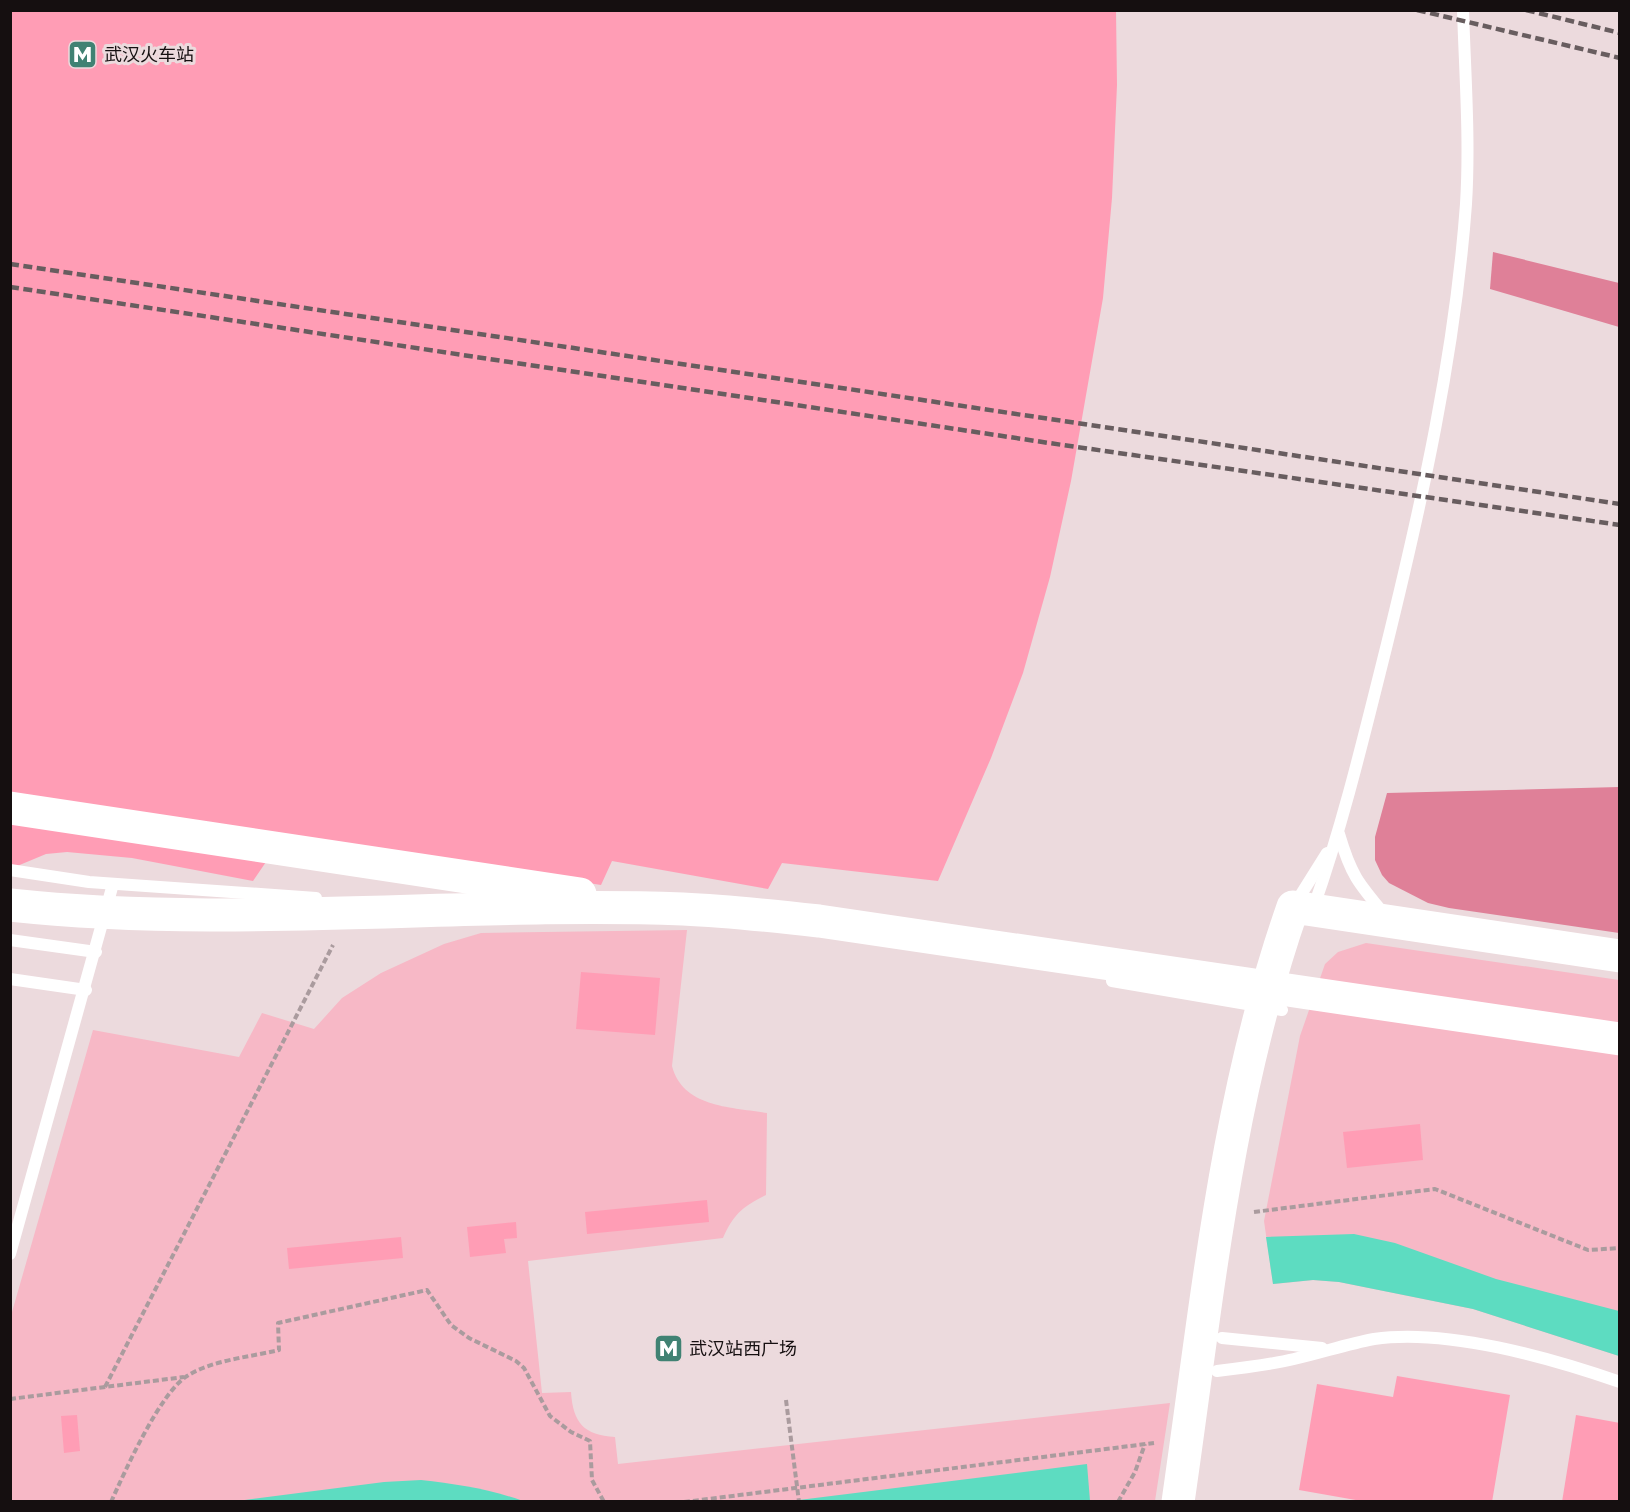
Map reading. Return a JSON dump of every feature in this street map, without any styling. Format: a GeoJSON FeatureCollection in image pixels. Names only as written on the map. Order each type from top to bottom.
{"type":"FeatureCollection","features":[{"type":"Feature","properties":{"kind":"street"},"geometry":{"type":"LineString","coordinates":[[10,808],[682,909],[819,921],[1620,1039]]}},
{"type":"Feature","properties":{"kind":"street"},"geometry":{"type":"LineString","coordinates":[[10,905],[164,916],[682,909]]}},
{"type":"Feature","properties":{"kind":"street"},"geometry":{"type":"LineString","coordinates":[[1178,1502],[1233,1132],[1303,909],[1620,956]]}},
{"type":"Feature","properties":{"kind":"street"},"geometry":{"type":"LineString","coordinates":[[1199,1502],[1272,1008]]}},
{"type":"Feature","properties":{"kind":"lane"},"geometry":{"type":"LineString","coordinates":[[1303,909],[1339,834],[1411,544],[1430,457],[1448,356],[1466,203],[1463,10]]}},
{"type":"Feature","properties":{"kind":"lane"},"geometry":{"type":"LineString","coordinates":[[1303,909],[1339,834]]}},
{"type":"Feature","properties":{"kind":"lane"},"geometry":{"type":"LineString","coordinates":[[1339,834],[1349,867],[1357,883],[1391,922]]}},
{"type":"Feature","properties":{"kind":"lane"},"geometry":{"type":"LineString","coordinates":[[10,870],[113,884],[338,900],[725,921],[787,928],[904,947]]}},
{"type":"Feature","properties":{"kind":"lane"},"geometry":{"type":"LineString","coordinates":[[10,1254],[86,990],[113,884]]}},
{"type":"Feature","properties":{"kind":"lane"},"geometry":{"type":"LineString","coordinates":[[10,940],[96,952]]}},
{"type":"Feature","properties":{"kind":"lane"},"geometry":{"type":"LineString","coordinates":[[10,979],[86,990]]}},
{"type":"Feature","properties":{"kind":"lane"},"geometry":{"type":"LineString","coordinates":[[1104,979],[1272,1008]]}},
{"type":"Feature","properties":{"kind":"lane"},"geometry":{"type":"LineString","coordinates":[[1222,1338],[1329,1348]]}},
{"type":"Feature","properties":{"kind":"lane"},"geometry":{"type":"LineString","coordinates":[[1217,1371],[1267,1365],[1329,1348],[1375,1339],[1432,1338],[1547,1360],[1620,1382]]}},
{"type":"Feature","properties":{"kind":"path"},"geometry":{"type":"LineString","coordinates":[[105,1387],[334,943]]}},
{"type":"Feature","properties":{"kind":"path"},"geometry":{"type":"LineString","coordinates":[[1254,1212],[1435,1189],[1588,1250],[1620,1248]]}},
{"type":"Feature","properties":{"kind":"path"},"geometry":{"type":"LineString","coordinates":[[10,1398],[184,1377],[210,1367],[279,1350],[278,1323],[427,1290],[451,1325],[480,1344],[516,1361],[529,1376],[550,1416],[590,1441],[592,1480],[604,1502]]}},
{"type":"Feature","properties":{"kind":"path"},"geometry":{"type":"LineString","coordinates":[[111,1502],[155,1417],[184,1377]]}},
{"type":"Feature","properties":{"kind":"path"},"geometry":{"type":"LineString","coordinates":[[786,1400],[799,1502]]}},
{"type":"Feature","properties":{"kind":"path"},"geometry":{"type":"LineString","coordinates":[[684,1502],[1164,1442]]}},
{"type":"Feature","properties":{"kind":"path"},"geometry":{"type":"LineString","coordinates":[[1118,1502],[1135,1472],[1145,1444]]}},
{"type":"Feature","properties":{"kind":"shaded area"},"geometry":{"type":"Polygon","coordinates":[[[1493,252],[1619,283],[1619,327],[1490,289],[1493,252]]]}},
{"type":"Feature","properties":{"kind":"shaded area"},"geometry":{"type":"Polygon","coordinates":[[[1619,787],[1619,933],[1428,903],[1389,883],[1382,875],[1375,860],[1375,837],[1387,793],[1619,787]]]}},
{"type":"Feature","properties":{"kind":"shaded area"},"geometry":{"type":"Polygon","coordinates":[[[687,930],[672,1066],[678,1080],[698,1098],[724,1107],[767,1113],[766,1195],[740,1212],[723,1238],[528,1261],[542,1393],[571,1392],[574,1412],[582,1425],[595,1433],[615,1437],[618,1464],[1170,1403],[1155,1501],[11,1501],[10,1319],[93,1030],[239,1057],[262,1013],[314,1029],[342,998],[381,973],[444,944],[481,933],[687,930]]]}},
{"type":"Feature","properties":{"kind":"shaded area"},"geometry":{"type":"Polygon","coordinates":[[[1366,943],[1619,980],[1619,1356],[1473,1309],[1339,1282],[1313,1280],[1273,1284],[1264,1221],[1300,1036],[1325,964],[1338,952],[1366,943]]]}},
{"type":"Feature","properties":{"kind":"shaded area"},"geometry":{"type":"Polygon","coordinates":[[[1354,1234],[1395,1243],[1496,1279],[1619,1311],[1619,1356],[1473,1309],[1339,1282],[1313,1280],[1273,1284],[1266,1237],[1354,1234]]]}},
{"type":"Feature","properties":{"kind":"shaded area"},"geometry":{"type":"Polygon","coordinates":[[[1087,1464],[1090,1501],[791,1501],[1087,1464]]]}},
{"type":"Feature","properties":{"kind":"shaded area"},"geometry":{"type":"Polygon","coordinates":[[[421,1480],[498,1493],[523,1501],[237,1501],[384,1482],[421,1480]]]}},
{"type":"Feature","properties":{"kind":"building","name":"武汉火车站"},"geometry":{"type":"Polygon","coordinates":[[[10,10],[1116,10],[1117,85],[1112,198],[1103,298],[1071,481],[1050,577],[1023,673],[991,758],[938,881],[782,863],[768,889],[612,861],[601,885],[440,859],[268,859],[253,881],[132,858],[67,852],[46,854],[10,869],[10,10]]]}},
{"type":"Feature","properties":{"kind":"building"},"geometry":{"type":"Polygon","coordinates":[[[581,972],[660,978],[655,1035],[576,1029],[581,972]]]}},
{"type":"Feature","properties":{"kind":"building"},"geometry":{"type":"Polygon","coordinates":[[[1420,1124],[1423,1160],[1347,1168],[1343,1132],[1420,1124]]]}},
{"type":"Feature","properties":{"kind":"building"},"geometry":{"type":"Polygon","coordinates":[[[707,1200],[709,1222],[587,1234],[585,1212],[707,1200]]]}},
{"type":"Feature","properties":{"kind":"building"},"geometry":{"type":"Polygon","coordinates":[[[516,1222],[517,1238],[504,1239],[506,1253],[470,1257],[467,1227],[516,1222]]]}},
{"type":"Feature","properties":{"kind":"building"},"geometry":{"type":"Polygon","coordinates":[[[401,1237],[403,1258],[289,1269],[287,1248],[401,1237]]]}},
{"type":"Feature","properties":{"kind":"building"},"geometry":{"type":"Polygon","coordinates":[[[1397,1376],[1510,1395],[1492,1502],[1367,1502],[1299,1490],[1317,1384],[1393,1397],[1397,1376]]]}},
{"type":"Feature","properties":{"kind":"building"},"geometry":{"type":"Polygon","coordinates":[[[77,1415],[80,1451],[64,1453],[61,1416],[77,1415]]]}},
{"type":"Feature","properties":{"kind":"building"},"geometry":{"type":"Polygon","coordinates":[[[1576,1415],[1620,1423],[1620,1502],[1562,1502],[1576,1415]]]}},
{"type":"Feature","properties":{"kind":"railway"},"geometry":{"type":"LineString","coordinates":[[1417,10],[1620,58]]}},
{"type":"Feature","properties":{"kind":"railway"},"geometry":{"type":"LineString","coordinates":[[1526,10],[1620,33]]}},
{"type":"Feature","properties":{"kind":"railway"},"geometry":{"type":"LineString","coordinates":[[10,264],[1620,504]]}},
{"type":"Feature","properties":{"kind":"railway"},"geometry":{"type":"LineString","coordinates":[[10,287],[1049,443],[1620,525]]}},
{"type":"Feature","properties":{"kind":"place","name":"武汉火车站"},"geometry":{"type":"Point","coordinates":[83,54]}},
{"type":"Feature","properties":{"kind":"place","name":"武汉站西广场"},"geometry":{"type":"Point","coordinates":[668,1348]}}]}
